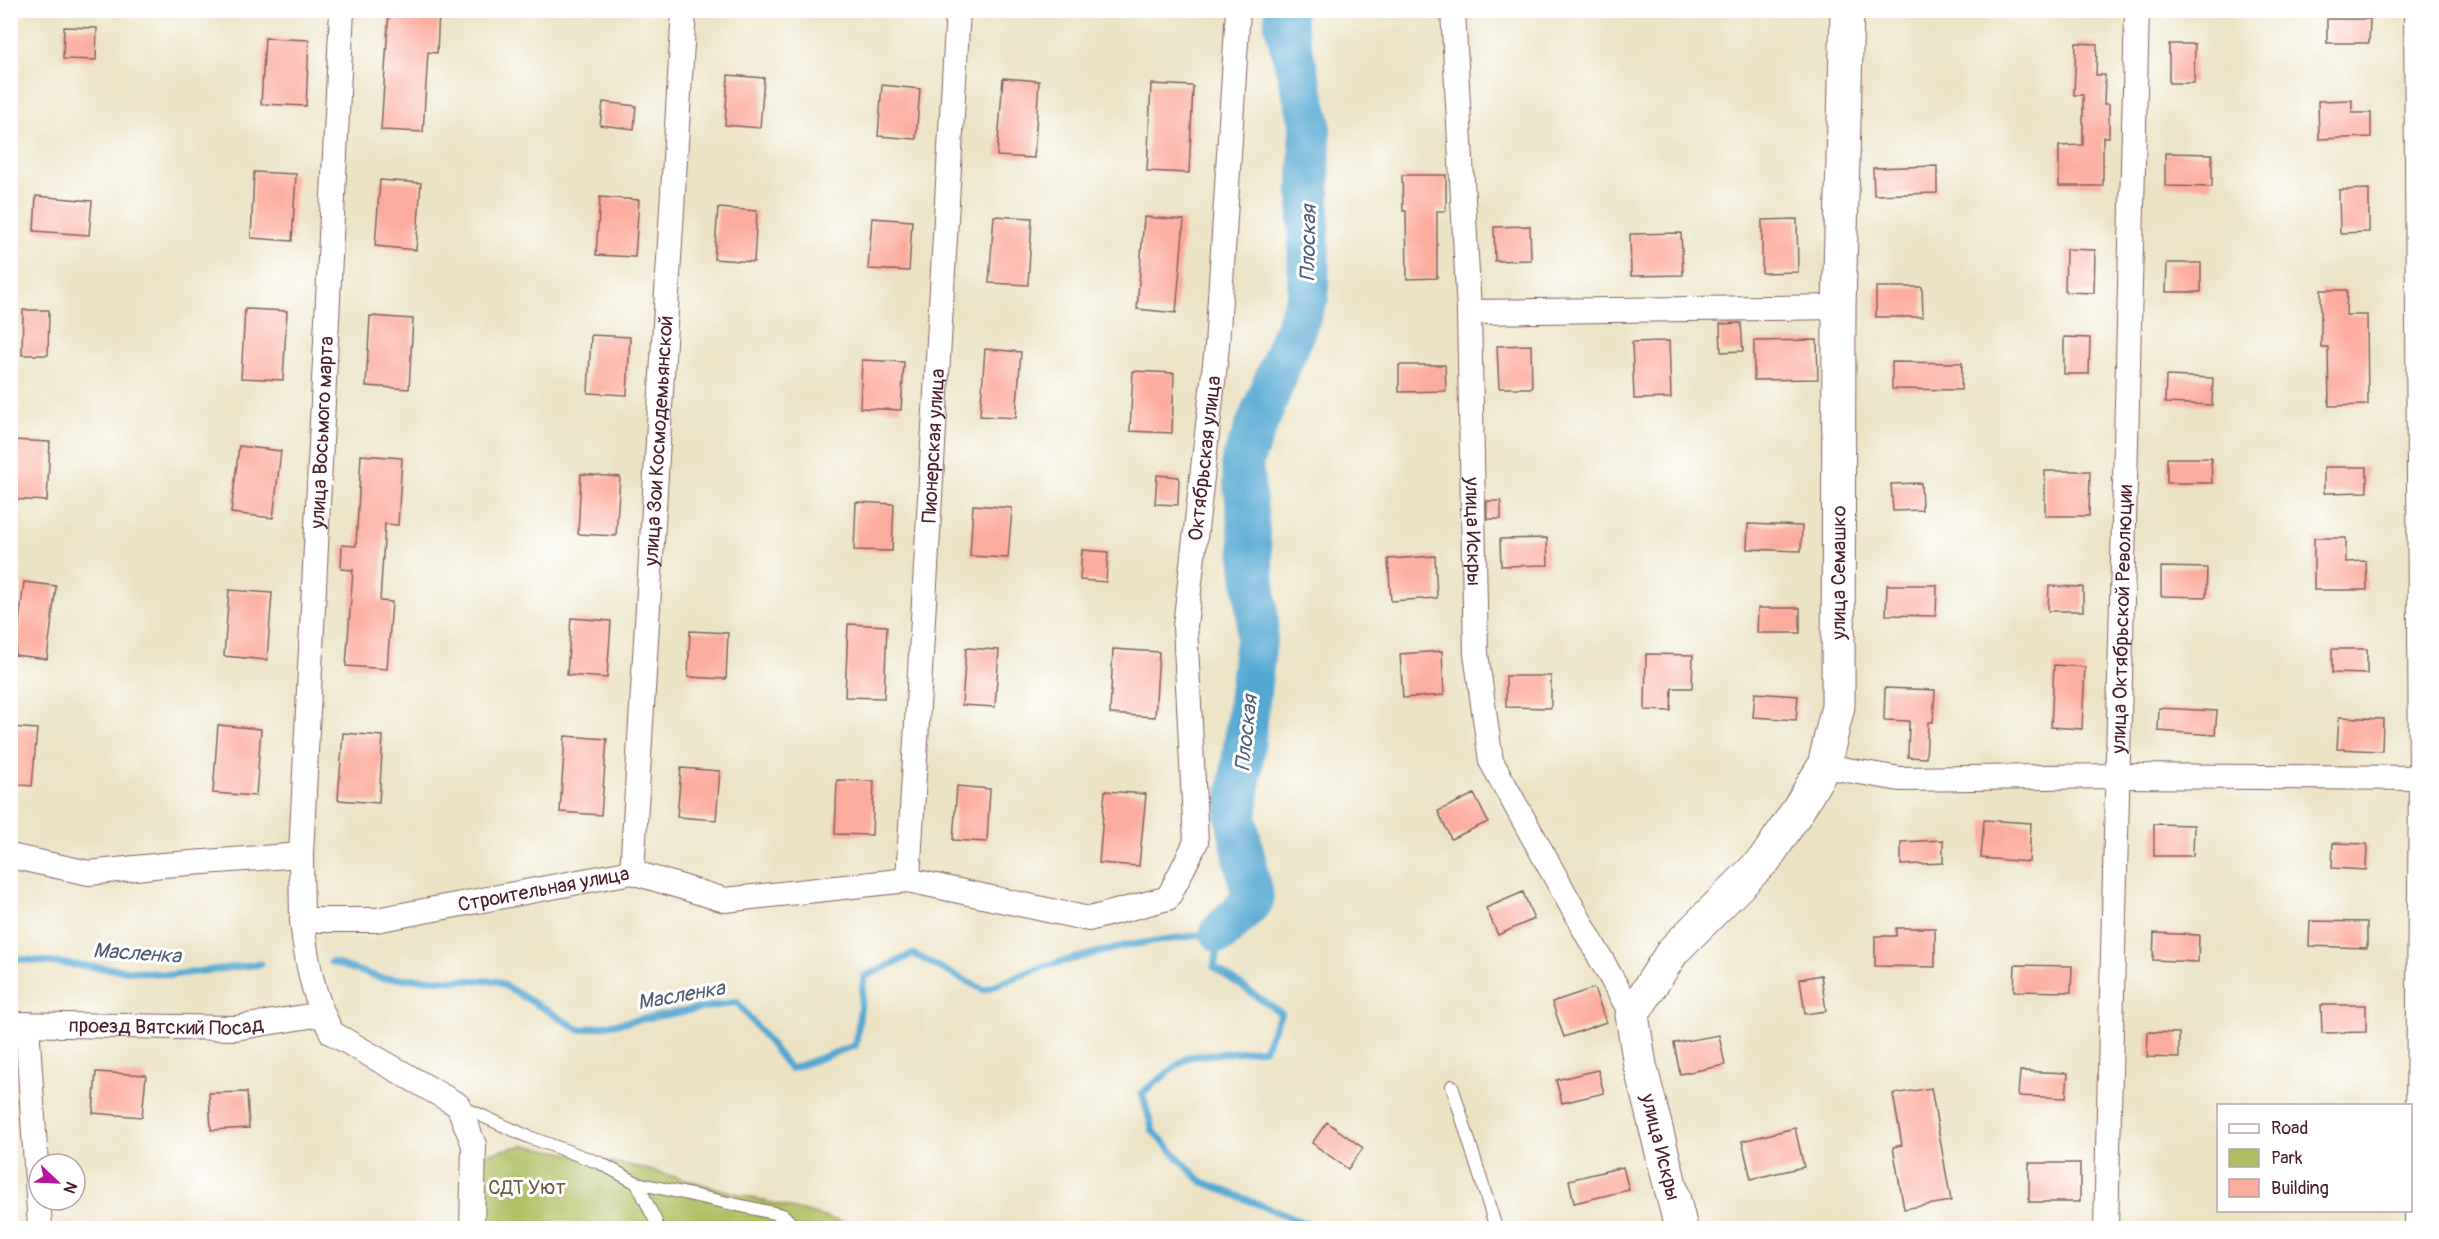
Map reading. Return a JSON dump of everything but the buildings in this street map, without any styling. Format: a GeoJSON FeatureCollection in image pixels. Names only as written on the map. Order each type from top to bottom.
{"type":"FeatureCollection","features":[{"type":"Feature","properties":{"kind":"main road","name":"улица Семашко"},"geometry":{"type":"LineString","coordinates":[[1632,1015],[1672,951],[1766,858],[1796,813],[1824,766],[1838,706],[1839,307],[1847,10]]}},
{"type":"Feature","properties":{"kind":"main road","name":"улица Искры"},"geometry":{"type":"LineString","coordinates":[[1632,1015],[1640,1065],[1681,1228]]}},
{"type":"Feature","properties":{"kind":"street","name":"улица Восьмого марта"},"geometry":{"type":"LineString","coordinates":[[301,855],[342,10]]}},
{"type":"Feature","properties":{"kind":"street","name":"улица Зои Космодемьянской"},"geometry":{"type":"LineString","coordinates":[[632,872],[684,10]]}},
{"type":"Feature","properties":{"kind":"street","name":"Пионерская улица"},"geometry":{"type":"LineString","coordinates":[[908,880],[958,10]]}},
{"type":"Feature","properties":{"kind":"street","name":"Октябрьская улица"},"geometry":{"type":"LineString","coordinates":[[1168,898],[1196,842],[1185,626],[1217,346],[1238,10]]}},
{"type":"Feature","properties":{"kind":"street","name":"улица Искры"},"geometry":{"type":"LineString","coordinates":[[1453,10],[1469,312],[1476,654],[1491,761],[1632,1015]]}},
{"type":"Feature","properties":{"kind":"street","name":"улица Октябрьской Революции"},"geometry":{"type":"LineString","coordinates":[[2106,1228],[2137,10]]}},
{"type":"Feature","properties":{"kind":"street"},"geometry":{"type":"LineString","coordinates":[[2416,10],[2425,779],[2416,1228]]}},
{"type":"Feature","properties":{"kind":"street"},"geometry":{"type":"LineString","coordinates":[[1469,312],[1839,307]]}},
{"type":"Feature","properties":{"kind":"street"},"geometry":{"type":"LineString","coordinates":[[1824,766],[1900,779],[2116,776],[2425,779]]}},
{"type":"Feature","properties":{"kind":"street"},"geometry":{"type":"LineString","coordinates":[[10,856],[89,873],[301,855],[302,920],[306,959],[321,1014],[332,1033],[458,1105],[474,1144],[472,1228]]}},
{"type":"Feature","properties":{"kind":"street","name":"Строительная улица"},"geometry":{"type":"LineString","coordinates":[[302,920],[376,920],[632,872],[725,900],[908,880],[1089,919],[1168,898]]}},
{"type":"Feature","properties":{"kind":"street","name":"проезд Вятский Посад"},"geometry":{"type":"LineString","coordinates":[[19,1024],[235,1028],[321,1014]]}},
{"type":"Feature","properties":{"kind":"street"},"geometry":{"type":"LineString","coordinates":[[19,1024],[40,1228]]}},
{"type":"Feature","properties":{"kind":"lane"},"geometry":{"type":"LineString","coordinates":[[1452,1086],[1496,1228]]}},
{"type":"Feature","properties":{"kind":"lane"},"geometry":{"type":"LineString","coordinates":[[458,1105],[529,1137],[600,1163],[637,1183],[783,1215],[796,1228]]}},
{"type":"Feature","properties":{"kind":"lane"},"geometry":{"type":"LineString","coordinates":[[637,1183],[656,1222],[656,1228]]}},
{"type":"Feature","properties":{"kind":"green space","name":"СДТ Уют"},"geometry":{"type":"Polygon","coordinates":[[[524,1145],[638,1167],[865,1228],[477,1228],[481,1155],[524,1145]]]}},
{"type":"Feature","properties":{"kind":"waterway","name":"Плоская"},"geometry":{"type":"LineString","coordinates":[[1221,932],[1253,900],[1236,818],[1258,622],[1242,462],[1308,296],[1310,121],[1285,24],[1285,10]]}},
{"type":"Feature","properties":{"kind":"waterway","name":"Масленка"},"geometry":{"type":"LineString","coordinates":[[331,962],[381,978],[497,981],[580,1030],[737,1002],[790,1069],[856,1045],[864,977],[913,954],[984,990],[1041,967],[1128,945],[1221,932],[1214,967],[1281,1013],[1264,1049],[1188,1057],[1142,1093],[1153,1131],[1201,1181],[1317,1228]]}},
{"type":"Feature","properties":{"kind":"waterway","name":"Масленка"},"geometry":{"type":"LineString","coordinates":[[10,958],[171,975],[261,964]]}}]}
